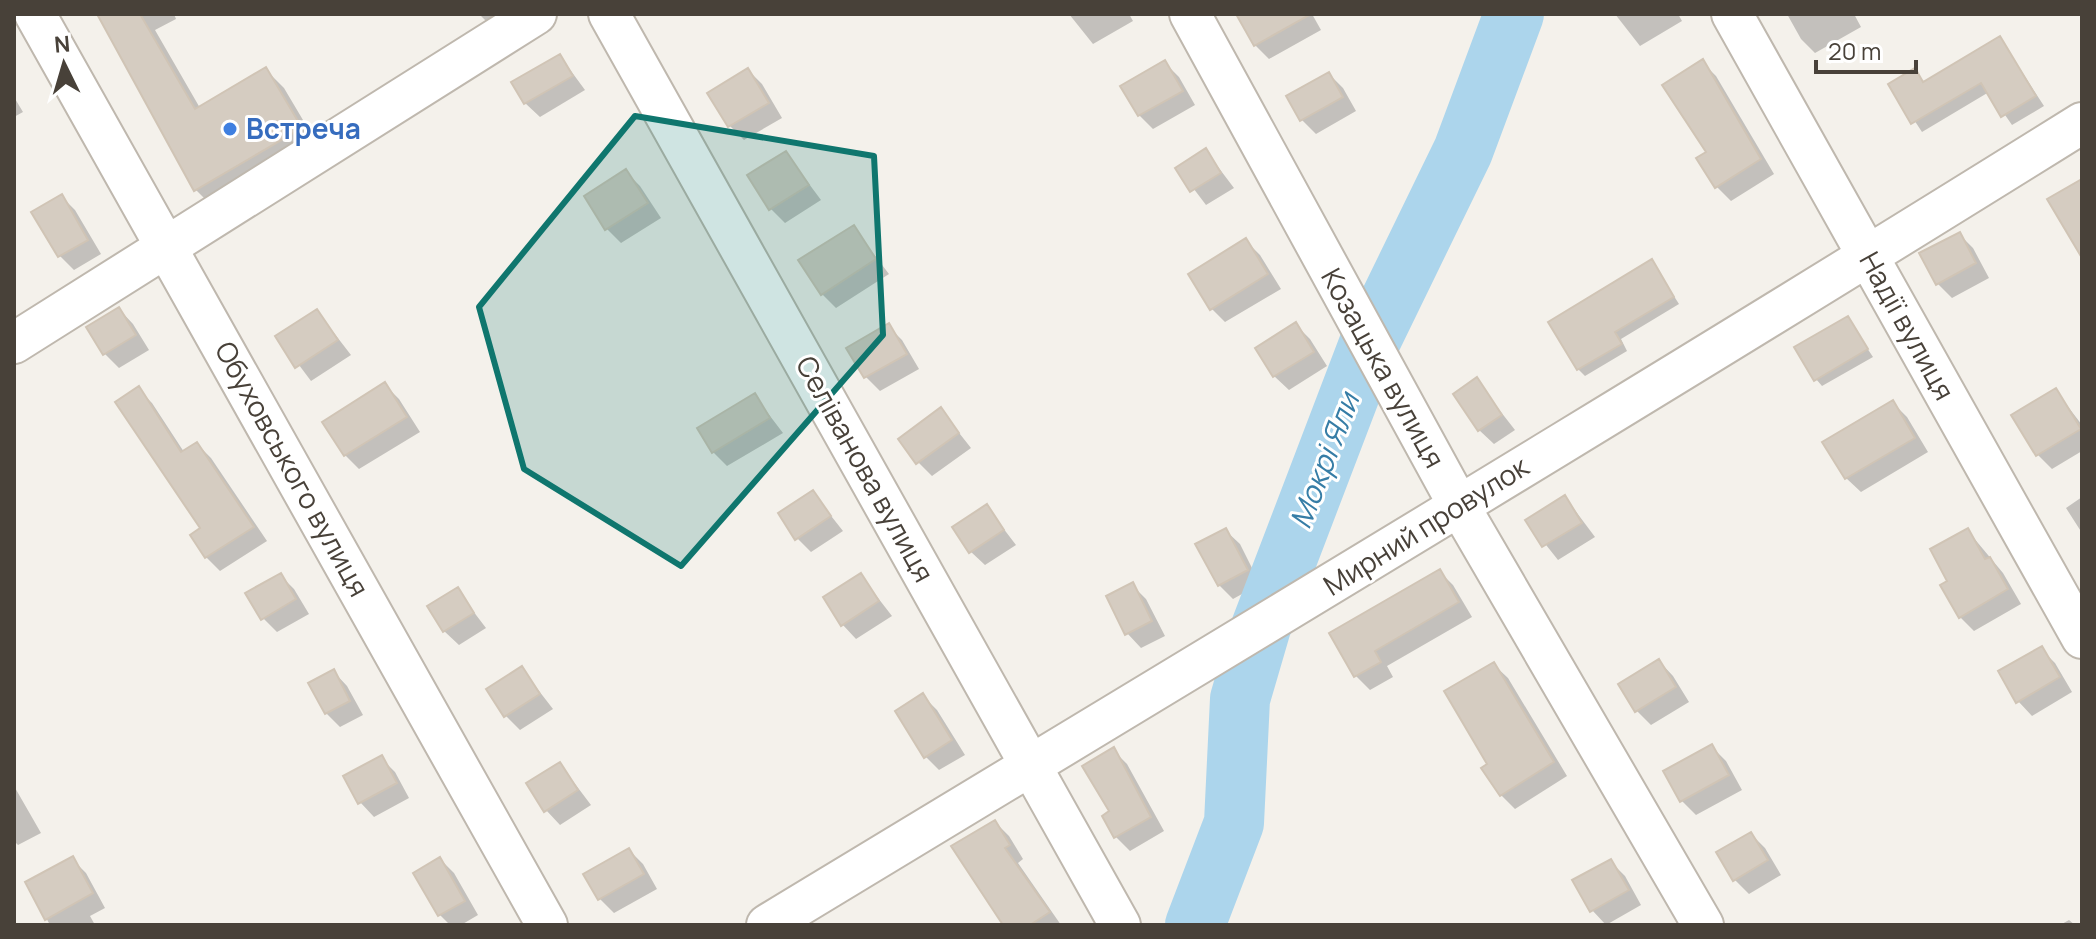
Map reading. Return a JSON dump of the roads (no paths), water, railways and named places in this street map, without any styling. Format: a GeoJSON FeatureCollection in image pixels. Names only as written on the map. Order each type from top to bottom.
{"type":"FeatureCollection","features":[{"type":"Feature","properties":{"kind":"street","name":"Обуховського вулиця"},"geometry":{"type":"LineString","coordinates":[[35,14],[547,925]]}},
{"type":"Feature","properties":{"kind":"street"},"geometry":{"type":"LineString","coordinates":[[14,343],[166,244],[536,14]]}},
{"type":"Feature","properties":{"kind":"street","name":"Селіванова вулиця"},"geometry":{"type":"LineString","coordinates":[[609,14],[1120,925]]}},
{"type":"Feature","properties":{"kind":"street","name":"Козацька вулиця"},"geometry":{"type":"LineString","coordinates":[[1190,14],[1458,504],[1703,925]]}},
{"type":"Feature","properties":{"kind":"street","name":"Надії вулиця"},"geometry":{"type":"LineString","coordinates":[[1732,14],[2082,638]]}},
{"type":"Feature","properties":{"kind":"street","name":"Мирний провулок"},"geometry":{"type":"LineString","coordinates":[[767,925],[1293,609],[1458,504],[1869,256],[2082,123]]}},
{"type":"Feature","properties":{"kind":"waterway","name":"Мокрі Яли"},"geometry":{"type":"LineString","coordinates":[[1195,925],[1234,823],[1240,699],[1261,627],[1369,344],[1463,151],[1514,14]]}},
{"type":"Feature","properties":{"kind":"place","name":"Встреча"},"geometry":{"type":"Point","coordinates":[230,129]}}]}
